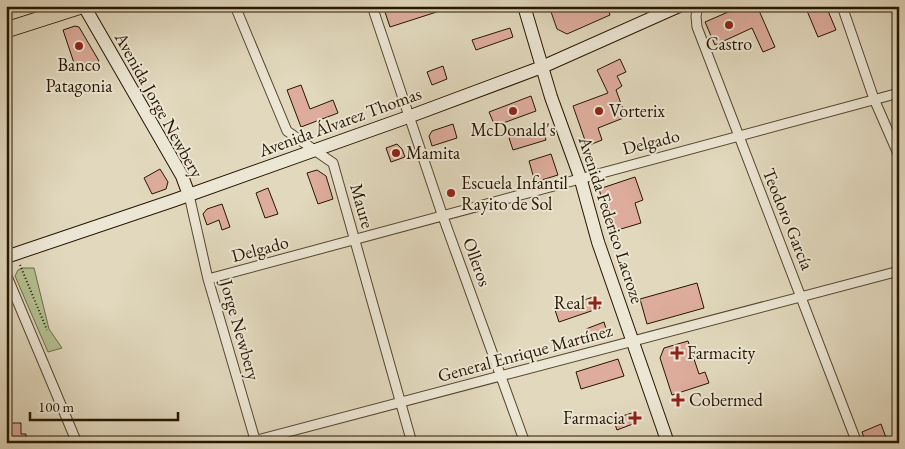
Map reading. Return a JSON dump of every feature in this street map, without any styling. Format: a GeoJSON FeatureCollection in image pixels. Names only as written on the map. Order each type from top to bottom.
{"type":"FeatureCollection","features":[{"type":"Feature","properties":{"kind":"main road"},"geometry":{"type":"LineString","coordinates":[[6,30],[83,6]]}},
{"type":"Feature","properties":{"kind":"main road","name":"Avenida Jorge Newbery"},"geometry":{"type":"LineString","coordinates":[[83,6],[182,176],[189,195]]}},
{"type":"Feature","properties":{"kind":"main road","name":"Avenida Federico Lacroze"},"geometry":{"type":"LineString","coordinates":[[524,6],[542,67],[580,177],[598,242],[668,443]]}},
{"type":"Feature","properties":{"kind":"main road","name":"Avenida Álvarez Thomas"},"geometry":{"type":"LineString","coordinates":[[6,257],[189,195],[408,117],[542,67],[679,6]]}},
{"type":"Feature","properties":{"kind":"street","name":"Maure"},"geometry":{"type":"LineString","coordinates":[[235,6],[287,132],[333,163],[412,443]]}},
{"type":"Feature","properties":{"kind":"street","name":"Olleros"},"geometry":{"type":"LineString","coordinates":[[372,6],[408,117],[502,376],[524,443]]}},
{"type":"Feature","properties":{"kind":"street","name":"Teodoro García"},"geometry":{"type":"LineString","coordinates":[[698,6],[696,16],[697,27],[857,443]]}},
{"type":"Feature","properties":{"kind":"street"},"geometry":{"type":"LineString","coordinates":[[842,6],[874,100],[899,156]]}},
{"type":"Feature","properties":{"kind":"street","name":"Delgado"},"geometry":{"type":"LineString","coordinates":[[208,279],[355,240],[442,214],[899,93]]}},
{"type":"Feature","properties":{"kind":"street","name":"Jorge Newbery"},"geometry":{"type":"LineString","coordinates":[[189,195],[208,279],[252,442]]}},
{"type":"Feature","properties":{"kind":"street","name":"General Enrique Martínez"},"geometry":{"type":"LineString","coordinates":[[252,442],[899,271]]}},
{"type":"Feature","properties":{"kind":"street"},"geometry":{"type":"LineString","coordinates":[[6,274],[78,443]]}},
{"type":"Feature","properties":{"kind":"path"},"geometry":{"type":"LineString","coordinates":[[20,265],[47,330]]}},
{"type":"Feature","properties":{"kind":"green space"},"geometry":{"type":"Polygon","coordinates":[[[34,268],[49,329],[62,348],[48,352],[15,276],[18,270],[34,268]]]}},
{"type":"Feature","properties":{"kind":"building"},"geometry":{"type":"Polygon","coordinates":[[[383,6],[449,6],[449,8],[390,27],[383,6]]]}},
{"type":"Feature","properties":{"kind":"building"},"geometry":{"type":"Polygon","coordinates":[[[549,6],[607,6],[610,15],[567,34],[557,29],[549,6]]]}},
{"type":"Feature","properties":{"kind":"building"},"geometry":{"type":"Polygon","coordinates":[[[742,6],[757,6],[775,47],[763,52],[752,28],[715,45],[705,22],[742,6]]]}},
{"type":"Feature","properties":{"kind":"building"},"geometry":{"type":"Polygon","coordinates":[[[805,6],[826,6],[836,30],[818,37],[805,6]]]}},
{"type":"Feature","properties":{"kind":"building","name":"Banco Patagonia"},"geometry":{"type":"Polygon","coordinates":[[[75,26],[79,27],[99,61],[77,72],[63,30],[75,26]]]}},
{"type":"Feature","properties":{"kind":"building"},"geometry":{"type":"Polygon","coordinates":[[[510,28],[513,37],[476,50],[472,40],[510,28]]]}},
{"type":"Feature","properties":{"kind":"building","name":"Vorterix"},"geometry":{"type":"Polygon","coordinates":[[[620,59],[626,72],[617,76],[622,86],[616,90],[626,117],[598,128],[602,140],[587,146],[573,106],[608,93],[597,70],[620,59]]]}},
{"type":"Feature","properties":{"kind":"building"},"geometry":{"type":"Polygon","coordinates":[[[443,66],[447,79],[432,85],[427,72],[443,66]]]}},
{"type":"Feature","properties":{"kind":"building"},"geometry":{"type":"Polygon","coordinates":[[[301,85],[310,109],[333,100],[338,113],[301,127],[287,90],[301,85]]]}},
{"type":"Feature","properties":{"kind":"building","name":"McDonald's"},"geometry":{"type":"Polygon","coordinates":[[[531,96],[536,111],[495,126],[489,112],[531,96]]]}},
{"type":"Feature","properties":{"kind":"building"},"geometry":{"type":"Polygon","coordinates":[[[453,124],[457,138],[432,146],[429,136],[432,131],[453,124]]]}},
{"type":"Feature","properties":{"kind":"building"},"geometry":{"type":"Polygon","coordinates":[[[542,127],[546,140],[513,150],[509,138],[542,127]]]}},
{"type":"Feature","properties":{"kind":"building","name":"Mamita"},"geometry":{"type":"Polygon","coordinates":[[[397,144],[402,149],[405,157],[391,162],[386,148],[397,144]]]}},
{"type":"Feature","properties":{"kind":"building"},"geometry":{"type":"Polygon","coordinates":[[[551,154],[558,175],[535,182],[529,161],[551,154]]]}},
{"type":"Feature","properties":{"kind":"building"},"geometry":{"type":"Polygon","coordinates":[[[160,169],[168,182],[166,189],[152,194],[144,178],[160,169]]]}},
{"type":"Feature","properties":{"kind":"building"},"geometry":{"type":"Polygon","coordinates":[[[317,170],[326,176],[333,199],[318,204],[307,173],[317,170]]]}},
{"type":"Feature","properties":{"kind":"building"},"geometry":{"type":"Polygon","coordinates":[[[635,177],[643,200],[635,203],[641,223],[611,232],[599,189],[635,177]]]}},
{"type":"Feature","properties":{"kind":"building"},"geometry":{"type":"Polygon","coordinates":[[[268,188],[278,214],[265,218],[256,193],[268,188]]]}},
{"type":"Feature","properties":{"kind":"building"},"geometry":{"type":"Polygon","coordinates":[[[222,204],[230,227],[222,230],[219,220],[207,225],[203,214],[207,209],[222,204]]]}},
{"type":"Feature","properties":{"kind":"building"},"geometry":{"type":"Polygon","coordinates":[[[697,283],[704,308],[647,324],[640,299],[697,283]]]}},
{"type":"Feature","properties":{"kind":"building"},"geometry":{"type":"Polygon","coordinates":[[[596,296],[600,308],[559,322],[555,310],[596,296]]]}},
{"type":"Feature","properties":{"kind":"building"},"geometry":{"type":"Polygon","coordinates":[[[604,322],[607,332],[604,337],[591,342],[586,329],[604,322]]]}},
{"type":"Feature","properties":{"kind":"building"},"geometry":{"type":"Polygon","coordinates":[[[688,341],[699,374],[705,372],[709,383],[672,395],[660,358],[664,348],[688,341]]]}},
{"type":"Feature","properties":{"kind":"building"},"geometry":{"type":"Polygon","coordinates":[[[618,359],[624,376],[581,389],[576,372],[618,359]]]}},
{"type":"Feature","properties":{"kind":"building"},"geometry":{"type":"Polygon","coordinates":[[[635,412],[638,422],[617,430],[613,419],[635,412]]]}},
{"type":"Feature","properties":{"kind":"building"},"geometry":{"type":"Polygon","coordinates":[[[6,423],[21,423],[21,434],[26,434],[26,443],[6,443],[6,423]]]}},
{"type":"Feature","properties":{"kind":"building"},"geometry":{"type":"Polygon","coordinates":[[[881,424],[888,443],[866,443],[862,432],[881,424]]]}},
{"type":"Feature","properties":{"kind":"place","name":"Castro"},"geometry":{"type":"Point","coordinates":[729,25]}},
{"type":"Feature","properties":{"kind":"place","name":"Banco Patagonia"},"geometry":{"type":"Point","coordinates":[79,46]}},
{"type":"Feature","properties":{"kind":"place","name":"McDonald's"},"geometry":{"type":"Point","coordinates":[513,111]}},
{"type":"Feature","properties":{"kind":"place","name":"Vorterix"},"geometry":{"type":"Point","coordinates":[599,111]}},
{"type":"Feature","properties":{"kind":"place","name":"Mamita"},"geometry":{"type":"Point","coordinates":[396,153]}},
{"type":"Feature","properties":{"kind":"place","name":"Escuela Infantil Rayito de Sol"},"geometry":{"type":"Point","coordinates":[451,193]}},
{"type":"Feature","properties":{"kind":"place","name":"Real"},"geometry":{"type":"Point","coordinates":[595,303]}},
{"type":"Feature","properties":{"kind":"place","name":"Farmacity"},"geometry":{"type":"Point","coordinates":[677,353]}},
{"type":"Feature","properties":{"kind":"place","name":"Cobermed"},"geometry":{"type":"Point","coordinates":[678,400]}},
{"type":"Feature","properties":{"kind":"place","name":"Farmacia"},"geometry":{"type":"Point","coordinates":[635,418]}}]}
